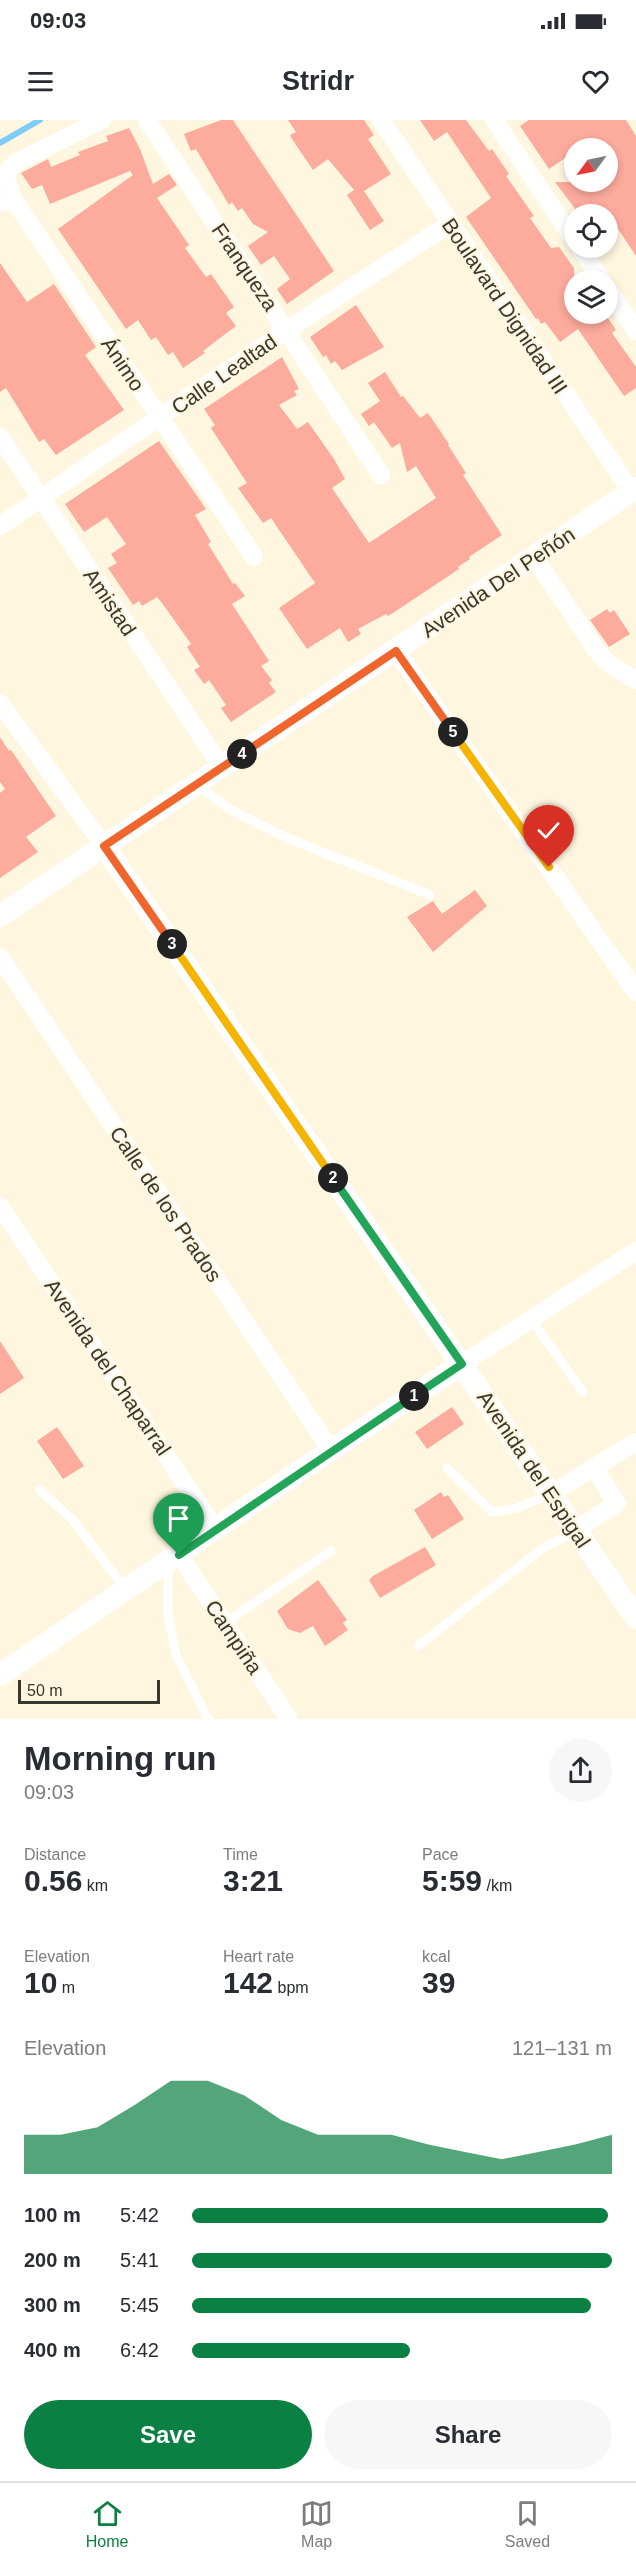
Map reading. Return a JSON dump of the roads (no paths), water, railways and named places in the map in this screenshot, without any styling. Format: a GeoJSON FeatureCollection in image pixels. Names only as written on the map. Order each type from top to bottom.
{"type":"FeatureCollection","features":[{"type":"Feature","properties":{"kind":"street"},"geometry":{"type":"LineString","coordinates":[[6,201],[5,175],[15,163],[102,120]]}},
{"type":"Feature","properties":{"kind":"street","name":"Franqueza"},"geometry":{"type":"LineString","coordinates":[[147,120],[381,476]]}},
{"type":"Feature","properties":{"kind":"street","name":"Boulavard Dignidad III"},"geometry":{"type":"LineString","coordinates":[[381,120],[449,224],[633,489]]}},
{"type":"Feature","properties":{"kind":"street"},"geometry":{"type":"LineString","coordinates":[[494,120],[564,225]]}},
{"type":"Feature","properties":{"kind":"street","name":"Ánimo"},"geometry":{"type":"LineString","coordinates":[[6,201],[160,418],[254,557]]}},
{"type":"Feature","properties":{"kind":"street","name":"Calle Lealtad"},"geometry":{"type":"LineString","coordinates":[[0,526],[287,330],[449,224]]}},
{"type":"Feature","properties":{"kind":"street"},"geometry":{"type":"LineString","coordinates":[[618,304],[636,332]]}},
{"type":"Feature","properties":{"kind":"street","name":"Amistad"},"geometry":{"type":"LineString","coordinates":[[0,437],[222,767]]}},
{"type":"Feature","properties":{"kind":"street","name":"Avenida Del Peñón"},"geometry":{"type":"LineString","coordinates":[[0,916],[633,489]]}},
{"type":"Feature","properties":{"kind":"street"},"geometry":{"type":"LineString","coordinates":[[534,557],[599,654],[612,666],[636,680]]}},
{"type":"Feature","properties":{"kind":"street"},"geometry":{"type":"LineString","coordinates":[[396,651],[636,992]]}},
{"type":"Feature","properties":{"kind":"street"},"geometry":{"type":"LineString","coordinates":[[0,703],[104,846]]}},
{"type":"Feature","properties":{"kind":"street","name":"Avenida del Espigal"},"geometry":{"type":"LineString","coordinates":[[104,846],[636,1618]]}},
{"type":"Feature","properties":{"kind":"street","name":"Calle de los Prados"},"geometry":{"type":"LineString","coordinates":[[0,957],[332,1450]]}},
{"type":"Feature","properties":{"kind":"street","name":"Avenida del Chaparral"},"geometry":{"type":"LineString","coordinates":[[0,1206],[216,1529]]}},
{"type":"Feature","properties":{"kind":"street"},"geometry":{"type":"LineString","coordinates":[[0,1676],[332,1450],[636,1251]]}},
{"type":"Feature","properties":{"kind":"street"},"geometry":{"type":"LineString","coordinates":[[552,1493],[636,1442]]}},
{"type":"Feature","properties":{"kind":"street"},"geometry":{"type":"LineString","coordinates":[[576,1530],[617,1503],[594,1468]]}},
{"type":"Feature","properties":{"kind":"street","name":"Campiña"},"geometry":{"type":"LineString","coordinates":[[173,1558],[225,1623],[289,1719]]}},
{"type":"Feature","properties":{"kind":"lane"},"geometry":{"type":"LineString","coordinates":[[196,784],[229,809],[287,838],[430,895]]}},
{"type":"Feature","properties":{"kind":"lane"},"geometry":{"type":"LineString","coordinates":[[531,1319],[583,1392]]}},
{"type":"Feature","properties":{"kind":"lane"},"geometry":{"type":"LineString","coordinates":[[447,1468],[492,1512],[517,1508],[552,1493]]}},
{"type":"Feature","properties":{"kind":"lane"},"geometry":{"type":"LineString","coordinates":[[40,1490],[73,1520],[126,1590]]}},
{"type":"Feature","properties":{"kind":"lane"},"geometry":{"type":"LineString","coordinates":[[418,1646],[543,1548],[576,1530]]}},
{"type":"Feature","properties":{"kind":"lane"},"geometry":{"type":"LineString","coordinates":[[225,1623],[331,1551]]}},
{"type":"Feature","properties":{"kind":"lane"},"geometry":{"type":"LineString","coordinates":[[173,1558],[168,1614],[176,1655],[208,1719]]}},
{"type":"Feature","properties":{"kind":"waterway"},"geometry":{"type":"LineString","coordinates":[[0,143],[40,120]]}}]}
